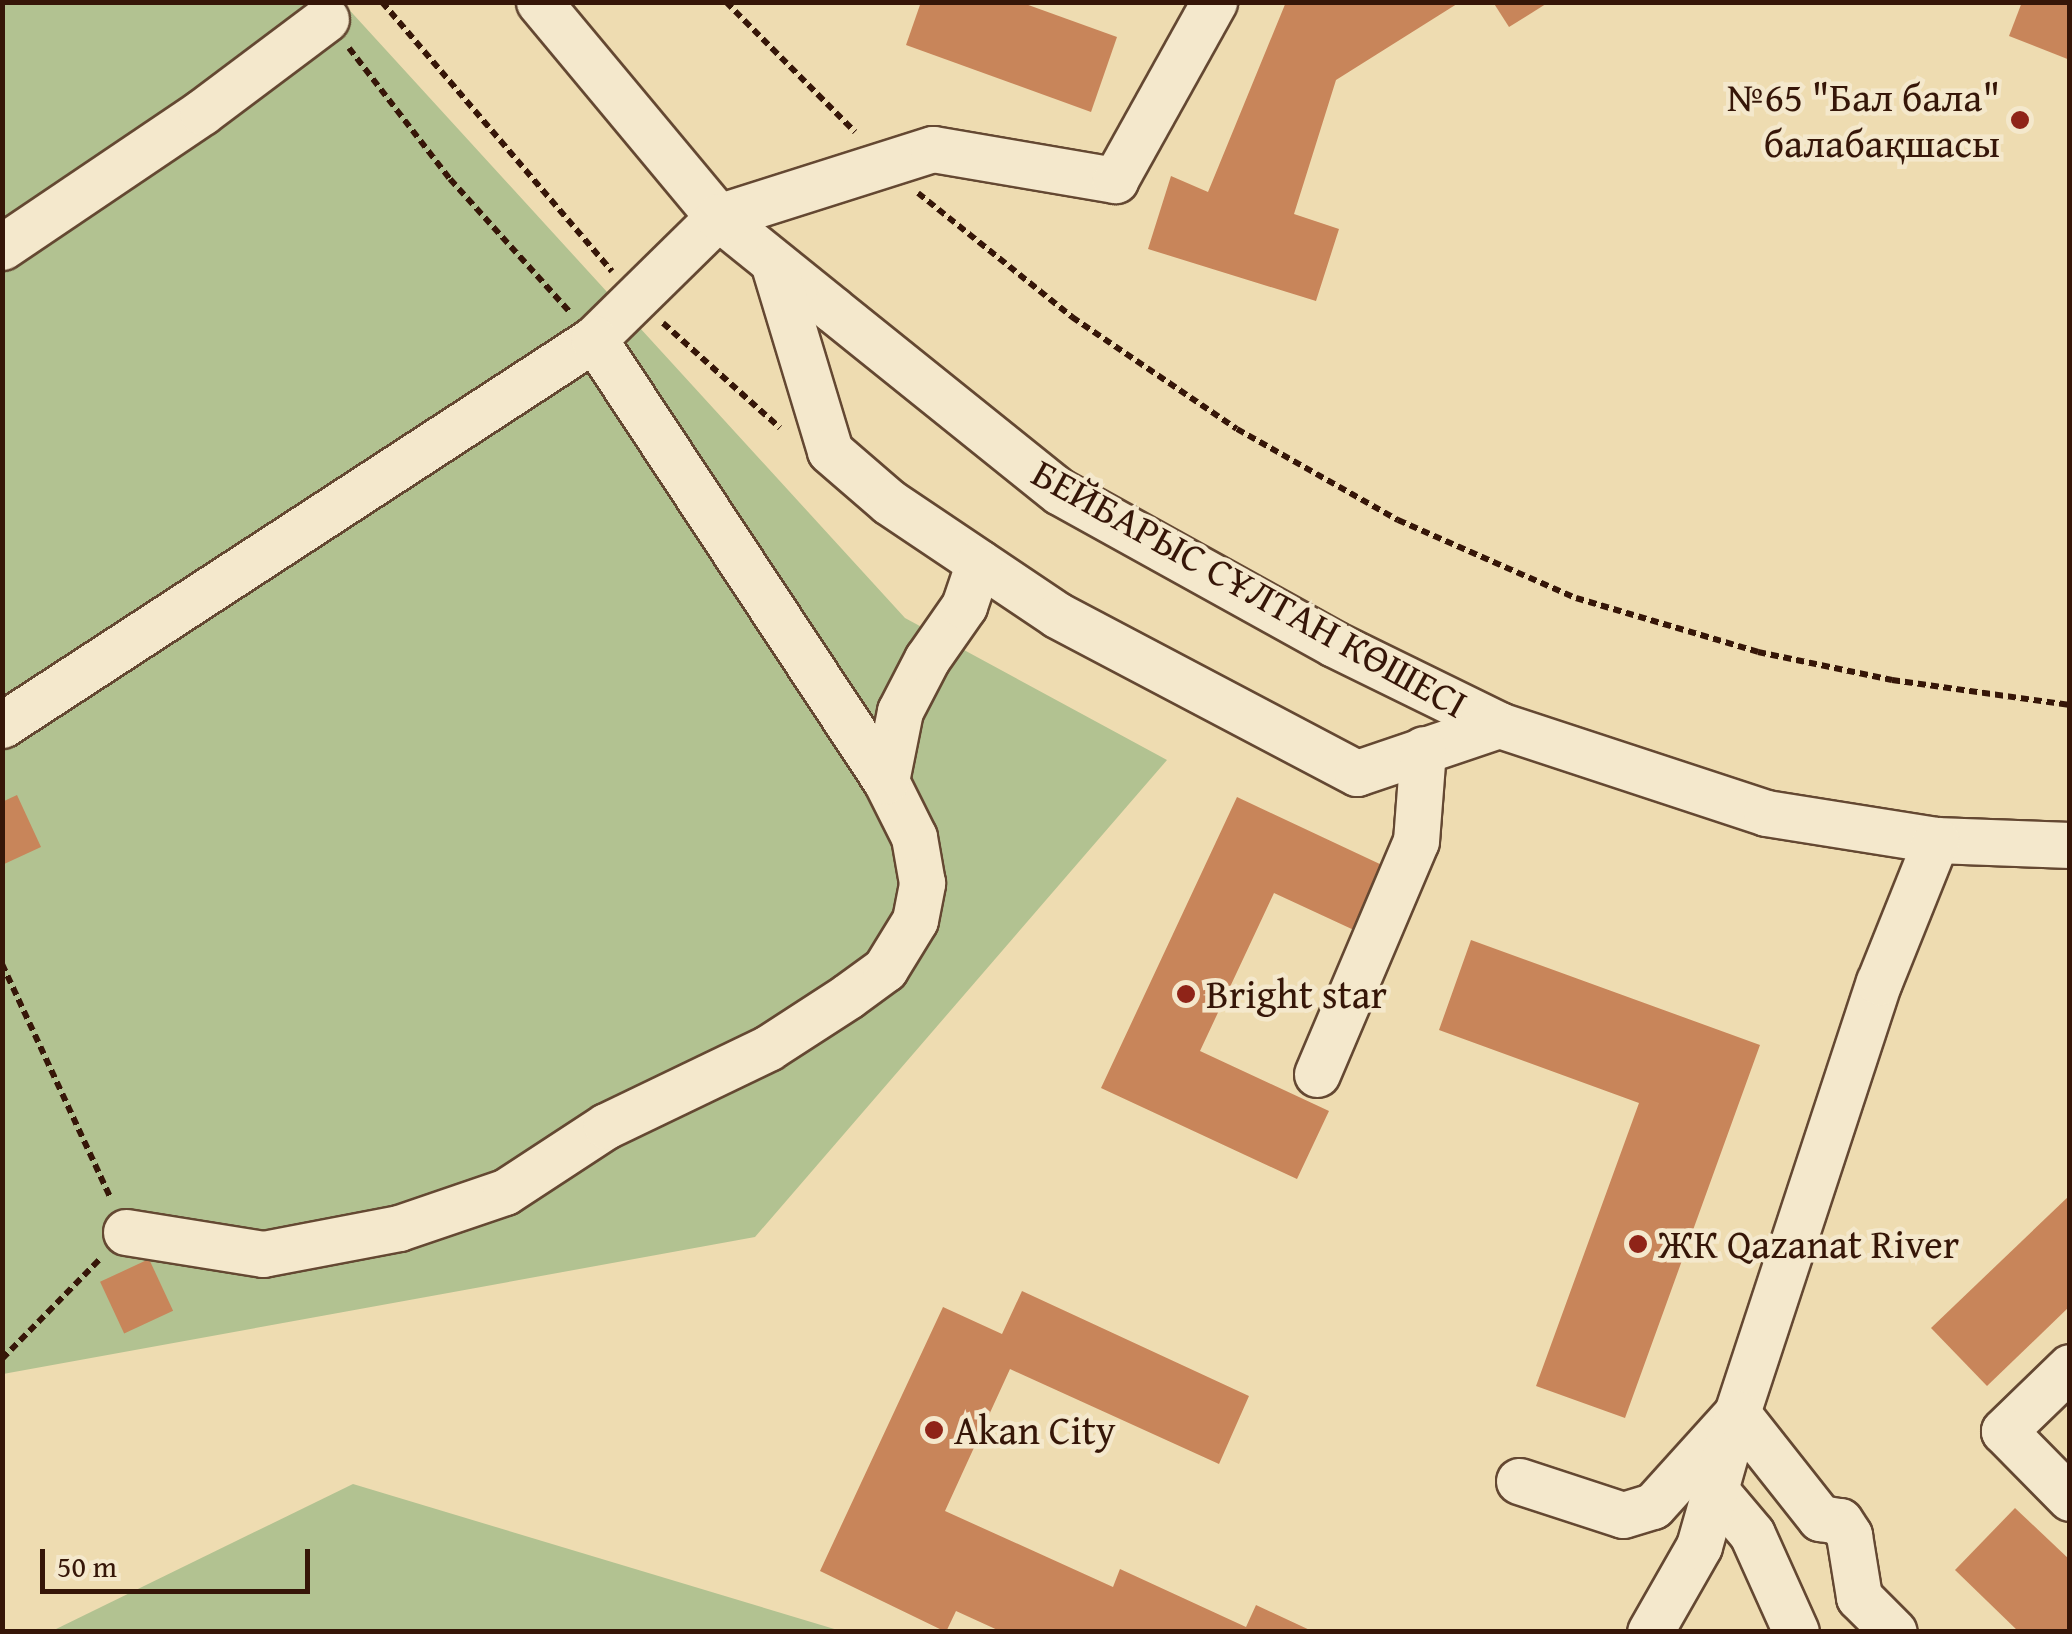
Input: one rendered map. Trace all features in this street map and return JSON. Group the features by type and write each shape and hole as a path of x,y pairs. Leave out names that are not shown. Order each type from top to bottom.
{"street":[{"name":"БЕЙБАРЫС СҰЛТАН КӨШЕСІ","path":"539,2 718,217 773,262 1060,492 1334,644 1499,725 1766,812 1936,840 2070,844"},
{"path":"2,725 594,339 718,217 933,148 1115,180 1214,2"},
{"path":"2,247 202,112 326,19"},
{"path":"773,262 830,451 889,502 1057,615 1357,773 1499,725"},
{"path":"126,1232 263,1254 399,1228 505,1192 606,1126 768,1048 885,970 916,920 922,883 914,837 886,781 594,339"},
{"path":"886,781 900,711 927,659 964,606 978,562"},
{"path":"1317,1074 1416,841 1423,749"},
{"path":"1650,1632 1699,1546 1737,1413 1879,982 1936,840"},
{"path":"2070,1367 2004,1431 2070,1498"},
{"path":"1519,1482 1623,1515 1653,1506 1737,1413"},
{"path":"1737,1413 1820,1518 1840,1521 1849,1535 1858,1598 1894,1632"},
{"path":"1715,1490 1752,1534 1796,1632"}],"path":[{"path":"726,2 852,132 866,131"},
{"path":"326,19 450,179 594,339"},
{"path":"912,188 1072,317 1237,429 1416,528 1576,598 1758,652 1892,680 2070,705"},
{"path":"2,964 126,1232 2,1359"}],"green space":[{"path":"3,3 343,3 905,618 1167,760 755,1237 3,1374"},
{"path":"353,1484 841,1631 52,1631"}],"building":[{"path":"921,2 1020,2 1117,37 1091,112 906,45"},
{"path":"1286,2 1460,2 1336,80 1294,214 1339,229 1316,301 1148,249 1171,176 1208,192"},
{"path":"1493,2 1549,2 1509,27"},
{"path":"2022,2 2070,2 2070,60 2009,36"},
{"path":"17,795 41,847 2,865 2,802"},
{"name":"Bright star","path":"1237,797 1399,873 1369,937 1274,893 1200,1051 1329,1111 1297,1179 1101,1088"},
{"name":"ЖК Qazanat River","path":"1471,940 1760,1045 1625,1418 1536,1386 1639,1103 1439,1030"},
{"path":"2070,1195 2070,1306 1987,1386 1931,1328"},
{"path":"149,1259 173,1311 124,1333 100,1282"},
{"name":"Akan City","path":"1022,1291 1249,1396 1219,1464 1010,1369 945,1511 1113,1587 1120,1569 1246,1627 1256,1605 1314,1632 1002,1632 956,1611 946,1632 820,1571 943,1307 1002,1334"},
{"path":"2015,1508 2070,1560 2070,1632 2019,1632 1955,1570"}],"place":[{"name":"№65 \"Бал бала\" балабақшасы","path":"2020,120"},
{"name":"Bright star","path":"1186,994"},
{"name":"ЖК Qazanat River","path":"1638,1244"},
{"name":"Akan City","path":"934,1430"}]}
